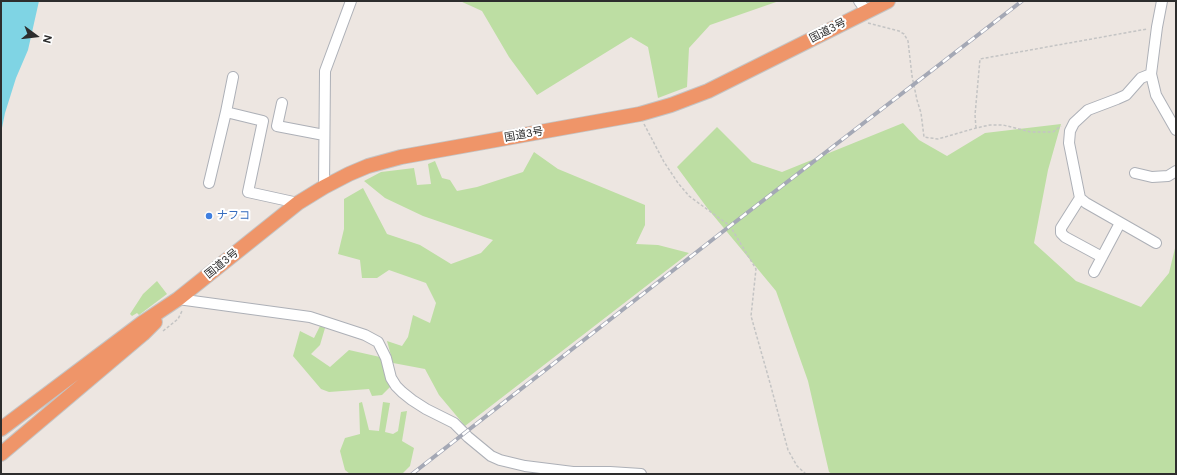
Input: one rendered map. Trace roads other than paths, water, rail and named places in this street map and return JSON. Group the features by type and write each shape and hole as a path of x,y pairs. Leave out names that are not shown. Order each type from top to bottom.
{"highway":[{"name":"国道3号","path":"1,429 142,323 178,299 298,203 324,187 368,166 396,159 640,114 671,105 708,91 860,10 888,1"},
{"name":"国道3号","path":"1,454 143,334 178,299"}],"street":[{"path":"324,187 325,71 351,1"},
{"path":"1162,1 1151,74 1156,95 1176,130"},
{"path":"1151,74 1141,78 1126,95 1088,110 1074,123 1070,131 1069,143 1080,198 1086,203 1156,243"},
{"path":"209,183 233,76"},
{"path":"282,103 278,126 324,135"},
{"path":"226,112 263,121 248,192 298,203"},
{"path":"1135,173 1152,177 1168,176 1176,171"},
{"path":"1080,198 1061,228 1061,233 1065,237 1102,257"},
{"path":"1094,272 1120,223"},
{"path":"178,299 310,317 365,335 378,342 386,358 391,378 402,392 426,409 454,423 468,438 486,452 500,460 525,466 573,472 641,474"}],"water":[{"path":"1,1 39,1 28,50 16,78 5,113 1,133"}],"railway":[{"path":"412,474 1022,1"}],"place":[{"name":"ナフコ","path":"209,216"}]}
